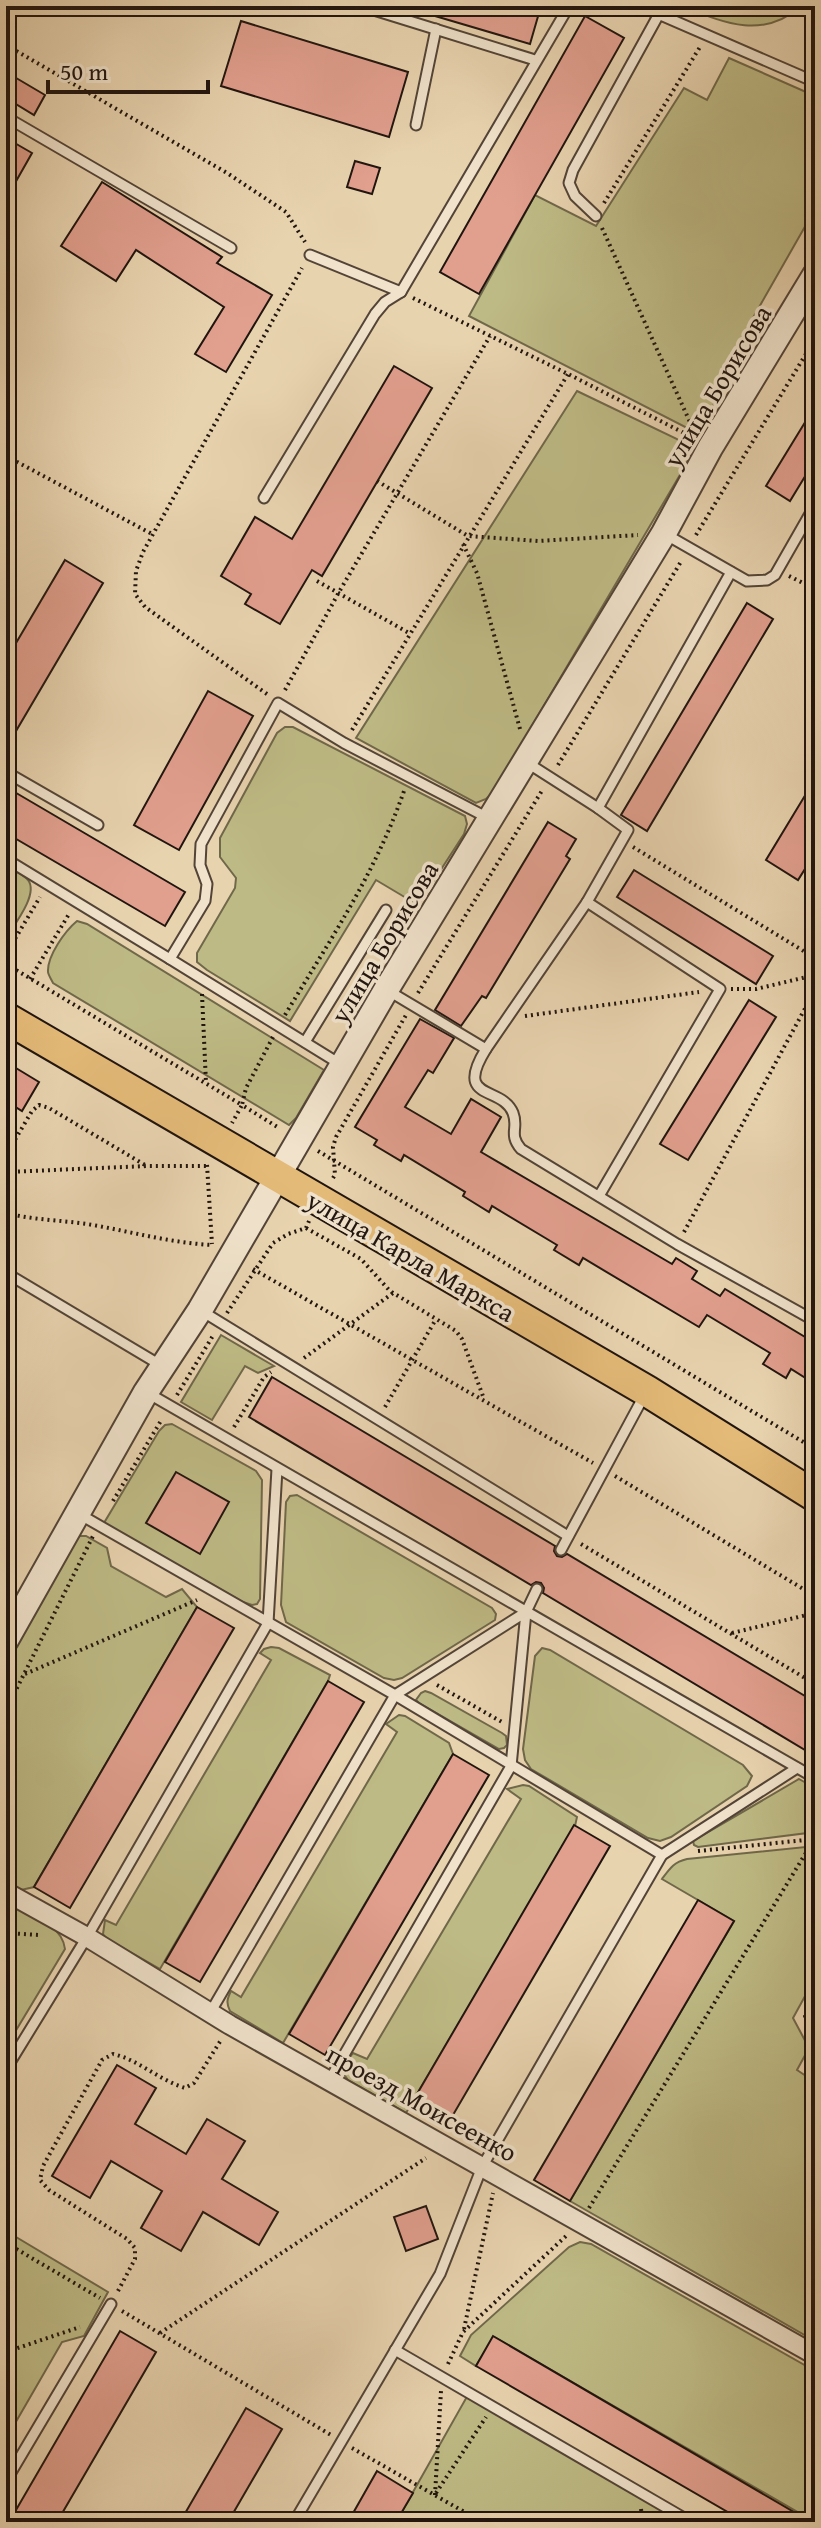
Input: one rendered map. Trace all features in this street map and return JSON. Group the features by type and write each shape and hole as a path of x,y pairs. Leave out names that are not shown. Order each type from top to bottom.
{"main road":[{"name":"улица Карла Маркса","path":"6,1018 213,1154 278,1178 313,1215 647,1391 815,1496"}],"street":[{"name":"улица Борисова","path":"6,1640 146,1392 200,1310 222,1251 278,1178 386,990 664,533 710,448 815,275"},
{"name":"проезд Моисеенко","path":"6,1892 87,1937 230,2025 815,2355"}],"lane":[{"path":"264,498 375,314 385,302 401,292 569,6"},
{"path":"640,6 815,82"},
{"path":"364,7 535,60"},
{"path":"596,216 575,196 569,183 573,170 659,14"},
{"path":"416,125 436,29"},
{"path":"6,117 231,248"},
{"path":"310,255 401,292"},
{"path":"664,533 747,581 759,582 767,580 778,570 815,505"},
{"path":"598,808 731,572"},
{"path":"170,959 205,901 207,884 200,865 201,844 278,703 344,743 491,819"},
{"path":"526,762 628,830 587,902 475,1066 474,1076 480,1088 508,1105 513,1114 513,1136 521,1149 677,1244 815,1321"},
{"path":"6,772 98,825"},
{"path":"6,859 343,1066"},
{"path":"587,902 720,989 599,1196"},
{"path":"305,1042 386,910"},
{"path":"386,990 486,1049"},
{"path":"6,1273 162,1366"},
{"path":"200,1310 568,1536"},
{"path":"561,1550 647,1391"},
{"path":"146,1392 815,1778"},
{"path":"6,2069 87,1937 268,1623 277,1469"},
{"path":"76,1513 395,1695 662,1855"},
{"path":"329,2081 511,1766 526,1612 537,1589"},
{"path":"210,2013 395,1695 526,1612"},
{"path":"294,2522 440,2274 489,2171 662,1855 797,1768"},
{"path":"6,2481 111,2304"},
{"path":"395,2350 691,2522"}],"path":[{"path":"401,292 699,441 596,216 707,34"},
{"path":"6,45 227,173 286,212 301,233 310,255 153,534 136,571 135,594 145,607 278,703 339,592 490,336"},
{"path":"6,1710 98,1525 273,1243 313,1215 335,1175 336,1137 412,1005 815,339"},
{"path":"344,743 568,374"},
{"path":"710,448 739,465"},
{"path":"6,456 153,534"},
{"path":"377,481 468,536 538,541 664,533"},
{"path":"463,544 477,573 518,719 526,762"},
{"path":"778,570 815,589"},
{"path":"317,581 409,634"},
{"path":"222,1251 213,1154 242,1105 246,1088 278,1026 367,880 388,835 409,777"},
{"path":"622,840 815,958"},
{"path":"6,954 48,884"},
{"path":"30,979 76,902"},
{"path":"6,964 815,1449"},
{"path":"507,1019 720,989 756,989 815,975"},
{"path":"201,978 206,1083"},
{"path":"677,1244 815,990"},
{"path":"6,1155 32,1111 39,1105 147,1166"},
{"path":"6,1172 147,1166 213,1154"},
{"path":"6,1213 86,1224 222,1251 605,1470 815,1596"},
{"path":"313,1215 361,1259 390,1291 456,1331 462,1339 485,1401"},
{"path":"378,1420 436,1319"},
{"path":"568,1536 815,1684"},
{"path":"23,1675 213,1592"},
{"path":"731,1634 815,1613"},
{"path":"423,1677 514,1729"},
{"path":"662,1855 815,1839"},
{"path":"463,2332 580,2222 815,1839"},
{"path":"815,1994 805,2016 815,2033"},
{"path":"111,2304 135,2259 135,2248 127,2239 49,2190 40,2180 43,2166 102,2060 113,2054 125,2056 174,2085 185,2088 194,2083 230,2025"},
{"path":"160,2333 445,2146"},
{"path":"435,2495 442,2377 463,2332 489,2171"},
{"path":"6,2243 482,2522"},
{"path":"6,2352 101,2320"},
{"path":"435,2495 493,2407"},
{"path":"462,2522 467,2514"}],"shaded area":[{"path":"682,6 801,6 772,23 743,25"},
{"path":"729,58 815,96 815,209 729,360 706,427 701,431 691,430 469,316 535,195 596,226 684,88 707,100"},
{"path":"577,391 677,439 689,451 687,463 493,792 476,803 356,738"},
{"path":"285,727 293,727 465,816 467,824 464,834 418,905 376,880 290,1021 197,962 197,953 235,888 236,878 220,857 220,838 277,733"},
{"path":"6,865 26,878 31,886 28,901 6,938"},
{"path":"77,921 87,924 324,1070 296,1118 289,1125 53,983 48,972 50,959 62,937"},
{"path":"221,1335 274,1366 258,1373 245,1366 212,1420 181,1402"},
{"path":"172,1424 256,1471 262,1480 260,1599 257,1604 243,1602 104,1523 159,1431 165,1425"},
{"path":"297,1495 492,1608 496,1614 495,1620 394,1680 384,1678 286,1622 281,1605 286,1502 290,1496"},
{"path":"80,1536 86,1536 107,1548 111,1566 166,1597 182,1589 197,1607 34,1887 21,1890 6,1882 6,1660 69,1544"},
{"path":"271,1647 279,1648 330,1675 328,1681 160,1969 106,1938 103,1934 105,1920 116,1925 271,1660 260,1653"},
{"path":"542,1648 743,1765 752,1776 747,1786 671,1837 660,1841 648,1838 531,1769 523,1749 535,1656"},
{"path":"425,1691 502,1733 506,1736 507,1745 499,1749 419,1703 416,1700"},
{"path":"399,1715 449,1743 453,1754 283,2043 230,2011 229,1996 231,1991 241,1997 397,1732 386,1724"},
{"path":"799,1779 815,1788 815,1832 698,1847 694,1845 693,1841"},
{"path":"523,1785 577,1817 575,1826 406,2113 348,2080 343,2073 345,2064 353,2053 367,2059 521,1799 507,1789"},
{"path":"815,1846 815,1978 793,2018 809,2048 797,2070 815,2082 815,2341 570,2201 734,1921 662,1879 673,1866 687,1859"},
{"path":"6,1901 51,1926 65,1949 9,2042 6,2040"},
{"path":"6,2231 108,2292 84,2336 62,2342 6,2439"},
{"path":"580,2242 591,2244 815,2371 815,2522 494,2337 476,2366 460,2356 471,2335 569,2247"},
{"path":"469,2393 691,2522 396,2522"}],"building":[{"path":"418,6 541,6 530,44 418,11"},
{"path":"585,16 624,38 479,294 440,272"},
{"path":"241,21 408,72 389,137 221,86"},
{"path":"6,72 45,95 34,115 6,98"},
{"path":"6,138 32,153 6,199"},
{"path":"355,161 380,168 372,194 347,187"},
{"path":"102,182 222,257 217,263 272,295 226,372 195,354 224,307 136,250 116,281 61,246"},
{"path":"394,366 432,388 322,576 312,570 280,624 245,604 251,594 221,576 255,517 292,539"},
{"path":"815,406 815,460 790,501 766,486"},
{"path":"65,560 103,583 6,748 6,660"},
{"path":"747,603 773,619 647,831 621,815"},
{"path":"208,691 253,716 179,850 134,825"},
{"path":"815,779 815,853 798,880 766,860"},
{"path":"6,787 185,892 165,926 6,833"},
{"path":"548,822 576,839 566,856 570,859 486,998 482,996 461,1026 435,1010"},
{"path":"634,870 773,956 756,984 617,897"},
{"path":"749,1000 776,1017 688,1160 660,1144"},
{"path":"420,1019 454,1038 433,1073 428,1070 405,1107 451,1134 471,1099 501,1117 481,1152 672,1264 676,1258 697,1271 692,1279 720,1296 725,1289 815,1343 815,1384 791,1369 786,1378 763,1364 770,1353 707,1315 699,1327 583,1258 579,1265 554,1250 557,1245 492,1206 489,1212 463,1196 465,1192 404,1155 401,1161 374,1145 377,1140 355,1127"},
{"path":"6,1062 39,1082 22,1111 6,1101"},
{"path":"272,1377 555,1546 557,1556 567,1554 815,1702 815,1756 543,1593 541,1583 531,1585 249,1417"},
{"path":"176,1472 229,1502 200,1554 146,1523"},
{"path":"197,1607 234,1628 70,1908 34,1887"},
{"path":"328,1681 364,1702 200,1982 165,1962"},
{"path":"453,1754 489,1775 325,2055 289,2034"},
{"path":"574,1825 610,1846 446,2127 410,2106"},
{"path":"698,1900 734,1921 570,2201 534,2180"},
{"path":"117,2065 156,2088 135,2124 186,2154 207,2119 245,2141 222,2179 278,2212 259,2245 203,2212 181,2251 141,2228 162,2191 111,2161 90,2198 52,2176"},
{"path":"426,2206 438,2239 406,2251 394,2217"},
{"path":"120,2331 156,2352 57,2522 9,2522"},
{"path":"493,2336 811,2522 745,2522 476,2366"},
{"path":"246,2408 282,2429 228,2522 180,2522"},
{"path":"377,2471 413,2493 396,2522 348,2522"}]}
